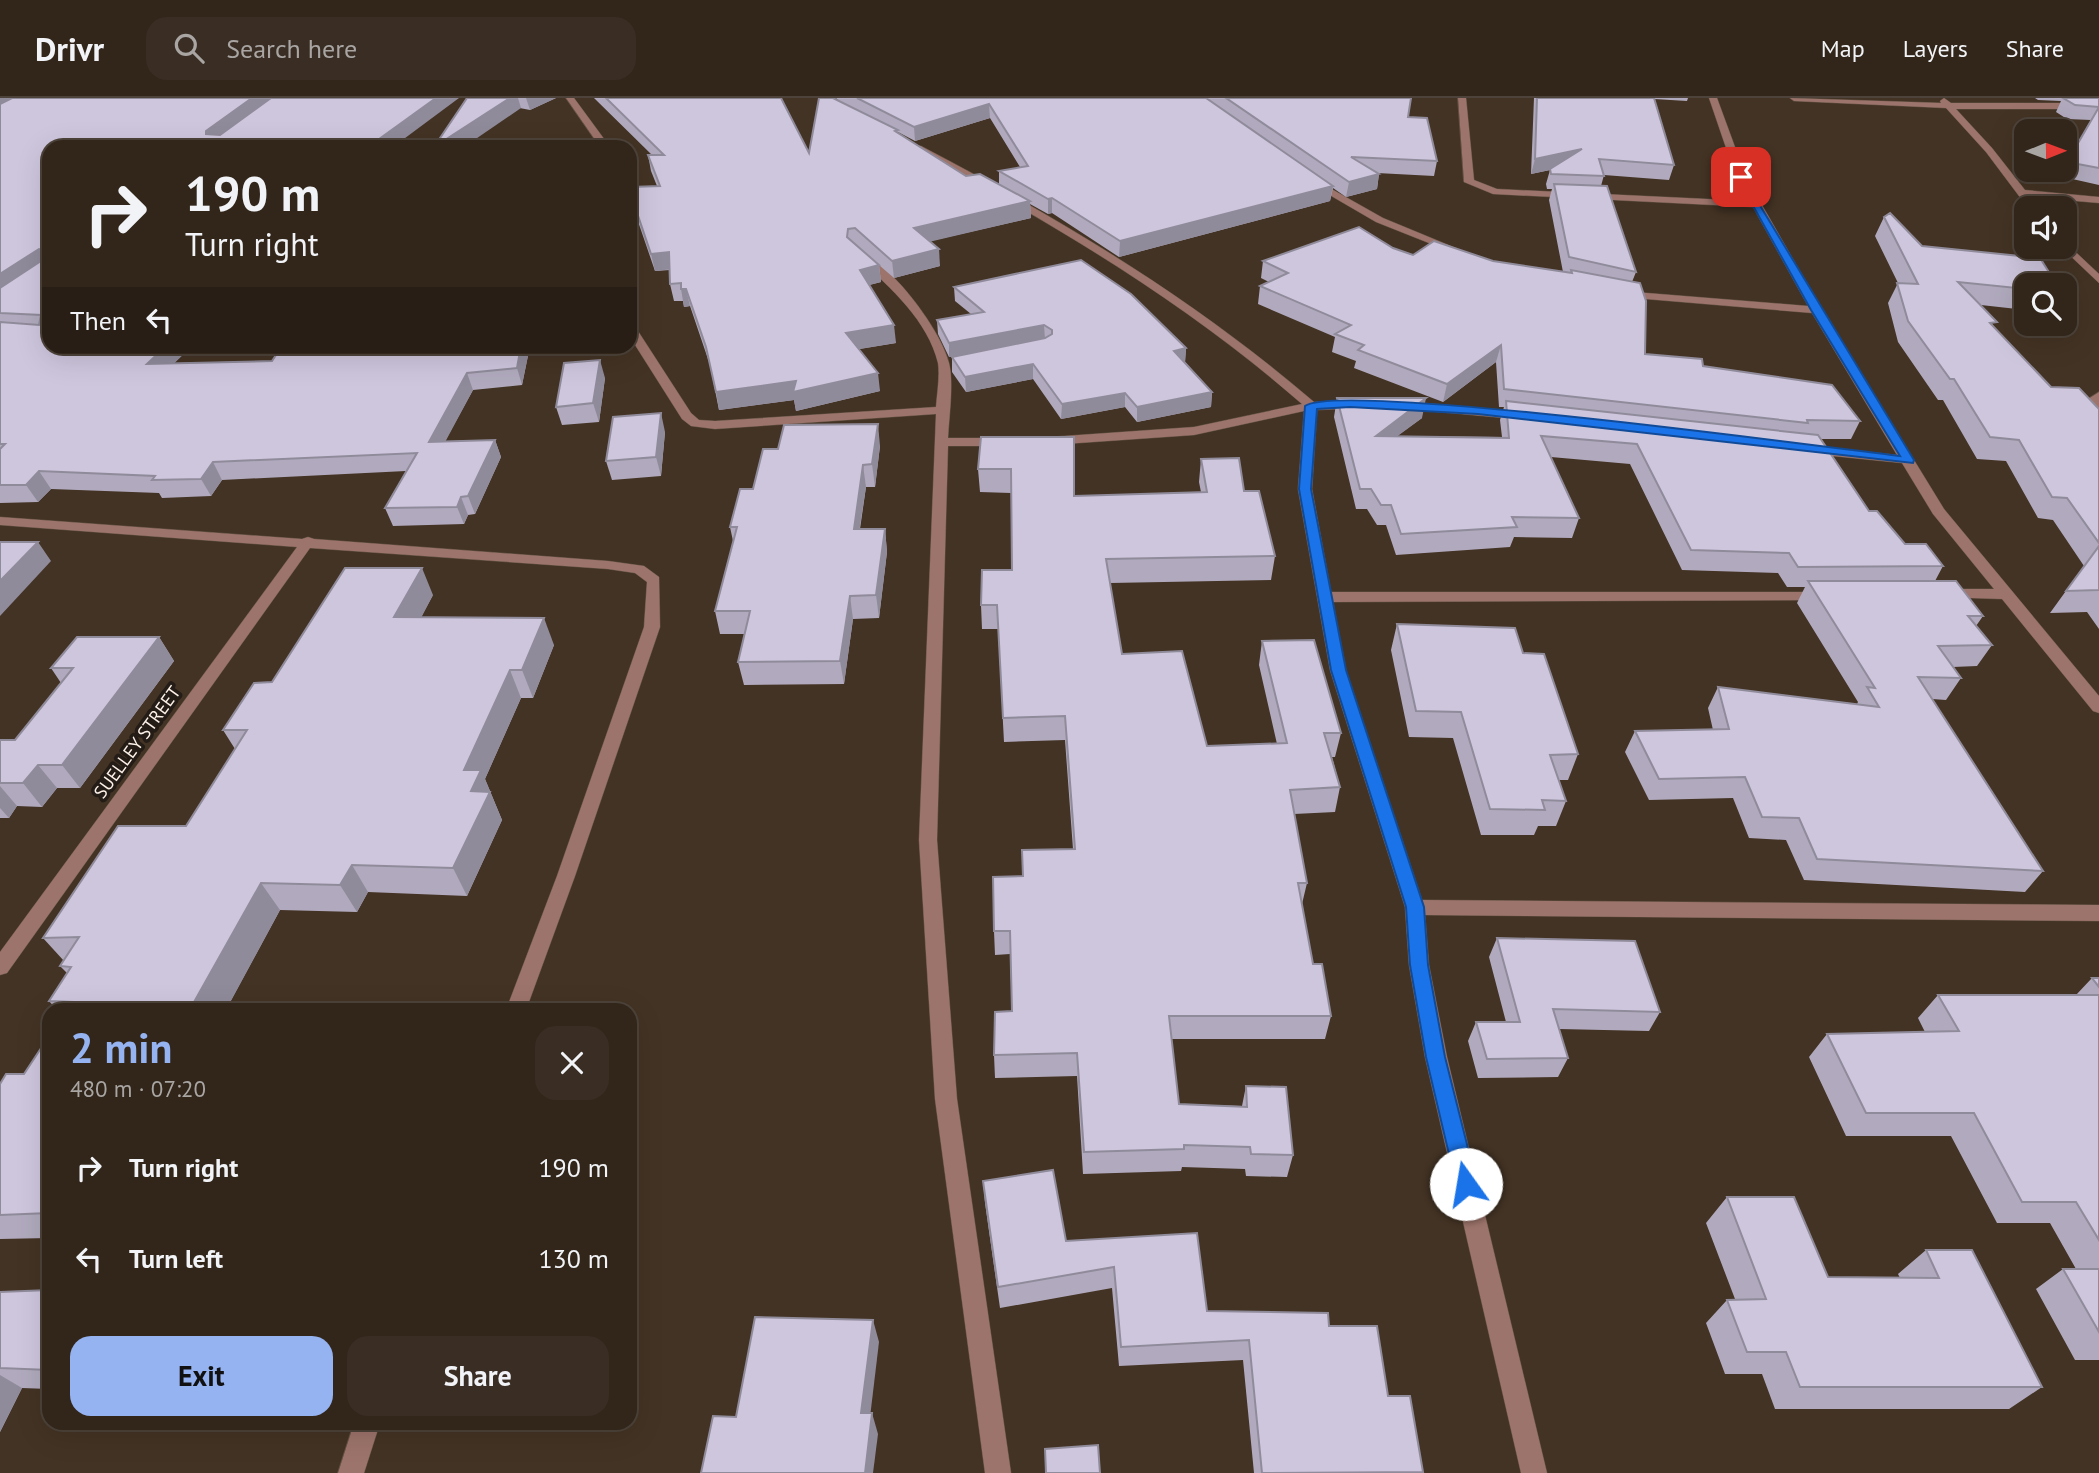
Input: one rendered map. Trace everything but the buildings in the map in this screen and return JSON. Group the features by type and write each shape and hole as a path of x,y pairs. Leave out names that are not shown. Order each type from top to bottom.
{"street":[{"path":"570,98 600,140"},
{"path":"1462,98 1469,182 1476,187 1496,192 1757,204"},
{"path":"1713,98 1741,177 1816,310 1938,511 2099,707"},
{"path":"1794,98 2099,106"},
{"path":"1945,102 1989,150 2023,196"},
{"path":"908,143 991,186 1187,305 1261,361 1311,406"},
{"path":"1306,177 1339,200 1412,235 1462,252"},
{"path":"2020,193 2099,200"},
{"path":"855,250 907,297 930,326 950,363 942,410 928,840 946,1099 998,1473"},
{"path":"2077,258 2099,281"},
{"path":"1611,292 1816,310"},
{"path":"637,339 686,416 696,423 715,425 942,410"},
{"path":"2099,396 2094,399 2099,408"},
{"path":"942,442 1079,441 1194,431 1311,406 1379,404 1545,419"},
{"path":"1311,406 1305,489 1338,670 1415,907 1419,965 1436,1057 1534,1473"},
{"path":"1791,448 1908,460"},
{"path":"0,521 307,541 608,565 639,569 654,580 652,627 566,876 519,1003"},
{"name":"SUELLEY STREET","path":"0,967 307,541"},
{"path":"1923,594 2007,594"},
{"path":"1325,597 1840,595"},
{"path":"1415,907 2099,913"},
{"path":"351,1473 366,1430"}],"route":[{"path":"1466,1184 1436,1057 1419,965 1415,907 1338,670 1305,489 1311,406 1408,405 1478,411 1908,460 1816,310 1741,177"}]}
